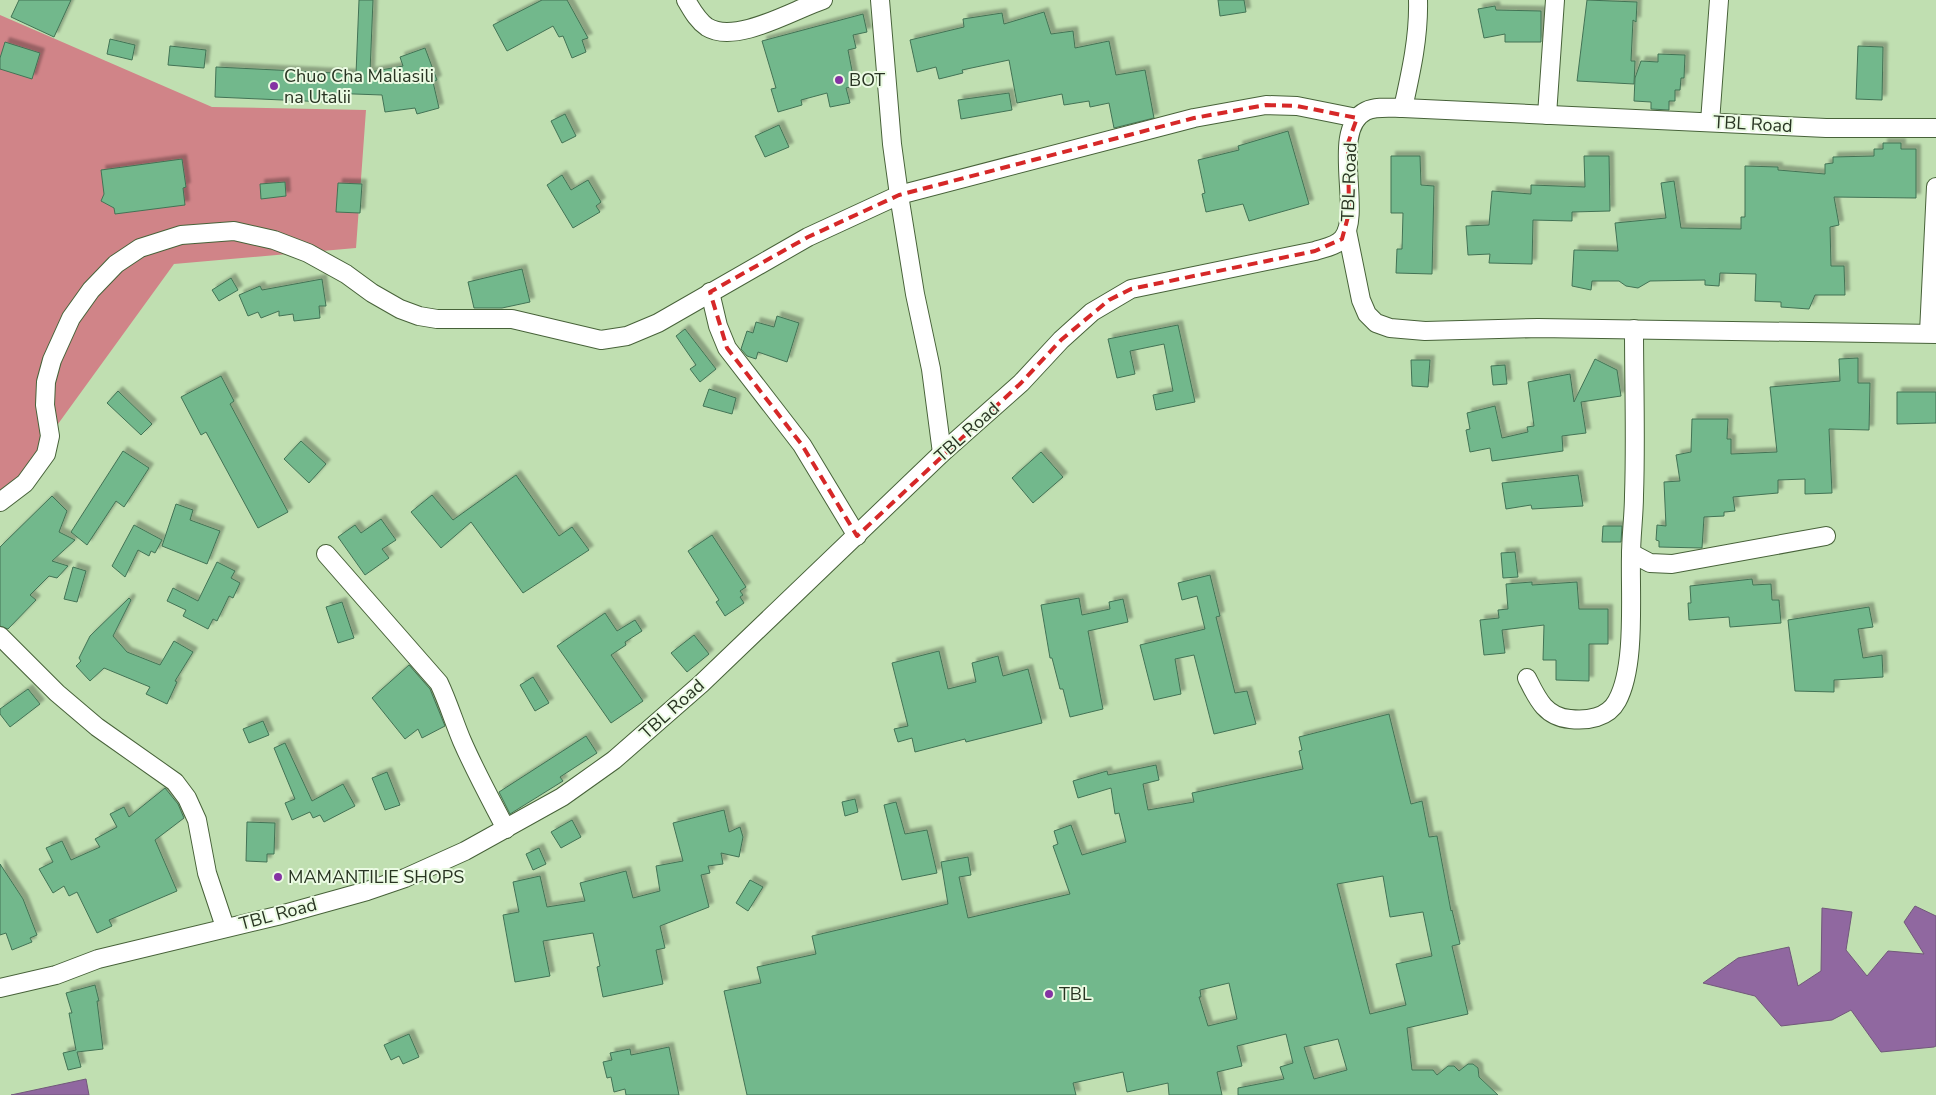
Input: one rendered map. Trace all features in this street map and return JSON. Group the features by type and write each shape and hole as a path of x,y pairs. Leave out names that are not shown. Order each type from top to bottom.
{"street":[{"path":"686,0 698,20 709,28 721,31 761,25 824,0"},
{"path":"880,0 892,144 913,285 931,369 942,453"},
{"path":"1403,108 1413,65 1418,23 1418,0"},
{"path":"1547,115 1555,0"},
{"path":"1710,122 1719,0"},
{"path":"0,502 25,483 46,454 50,436 45,405 46,382 52,360 71,318 91,290 116,264 140,248 181,235 234,231 274,240 308,253 346,274 372,293 400,309 419,316 437,320 512,319 601,340 627,336 658,323 808,237 899,195 1194,118 1266,105 1297,106 1357,118"},
{"name":"TBL Road","path":"0,988 56,975 98,959 277,916 405,878 465,851 562,797 614,760 701,684 942,453 1021,383 1061,340 1092,312 1109,300 1131,289 1315,251 1342,239 1347,231 1348,143 1357,118 1365,111 1377,108 1403,108 1853,128 1936,128"},
{"path":"1347,231 1361,300 1367,314 1376,323 1390,328 1425,331 1538,328 1933,334 1936,187"},
{"path":"710,292 718,326 728,348 802,444 857,536"},
{"path":"1527,678 1540,704 1553,714 1568,719 1589,720 1603,714 1616,704 1622,690 1629,656 1634,495 1634,329"},
{"path":"1631,553 1650,562 1672,564 1826,536"},
{"path":"326,554 438,683 451,708 462,740 477,773 506,829"},
{"path":"0,636 56,693 96,727 175,782 187,798 196,820 207,873 225,927"}],"highlighted area":[{"path":"1266,105 1297,106 1357,118 1348,143 1349,213 1342,239 1315,251 1131,289 1109,300 1061,340 1021,383 857,536 802,445 727,348 710,292 808,237 899,195 1194,118"}],"shaded area":[{"path":"0,15 212,107 366,110 356,248 174,264 0,504"},
{"path":"1915,906 1936,916 1936,1046 1934,1047 1881,1052 1851,1010 1832,1020 1781,1026 1755,996 1703,983 1738,958 1789,947 1798,986 1821,971 1822,908 1852,912 1846,950 1867,976 1888,951 1924,954 1904,922"},
{"path":"86,1079 89,1095 11,1095"}],"building":[{"path":"19,0 71,0 54,37 11,17"},
{"path":"359,0 373,0 370,72 403,66 400,57 425,48 437,80 433,82 439,108 417,114 415,108 385,112 382,95 327,93 327,102 215,97 216,67 356,74"},
{"path":"542,0 567,0 588,38 582,40 586,52 572,58 563,36 559,37 553,26 507,51 493,25"},
{"path":"1218,0 1244,0 1246,12 1220,16"},
{"path":"1587,0 1637,2 1636,22 1633,20 1631,61 1635,61 1634,84 1577,81"},
{"path":"1495,6 1496,10 1541,11 1541,42 1505,42 1505,34 1484,38 1478,9"},
{"path":"1044,12 1051,34 1073,31 1075,48 1109,41 1116,75 1145,70 1154,118 1114,128 1109,103 1090,107 1089,101 1064,105 1062,94 1017,103 1009,60 962,70 963,73 939,79 936,67 917,72 910,40 964,27 963,19 1002,13 1004,24"},
{"path":"863,14 867,32 853,35 856,48 848,50 855,86 846,88 850,103 830,107 827,93 801,100 802,105 778,112 771,89 776,88 762,41"},
{"path":"110,39 135,45 132,60 107,54"},
{"path":"5,42 40,53 32,79 0,69 0,58"},
{"path":"170,46 206,50 204,68 168,65"},
{"path":"1858,46 1883,47 1882,100 1856,99"},
{"path":"1658,54 1685,55 1684,78 1681,78 1680,90 1675,90 1675,101 1669,101 1669,110 1651,109 1651,102 1634,101 1635,78 1641,61 1658,62"},
{"path":"1009,93 1012,110 961,119 958,100"},
{"path":"565,114 576,136 562,143 551,121"},
{"path":"779,125 789,147 765,157 755,136"},
{"path":"1288,131 1309,204 1249,221 1243,204 1206,212 1202,194 1205,193 1198,160 1239,150 1238,146"},
{"path":"1883,143 1901,143 1901,149 1916,149 1916,198 1834,197 1839,225 1830,227 1831,266 1844,266 1845,295 1815,295 1809,309 1781,307 1781,302 1755,301 1756,274 1720,273 1719,286 1705,285 1705,280 1650,281 1638,288 1626,286 1619,281 1592,281 1591,290 1572,286 1574,250 1618,251 1615,223 1666,218 1661,183 1674,181 1681,228 1741,229 1741,217 1745,217 1745,166 1778,167 1778,170 1825,174 1825,164 1833,163 1833,157 1874,156 1874,149 1883,149"},
{"path":"1391,156 1420,156 1421,185 1434,186 1432,274 1396,273 1397,249 1402,249 1403,213 1391,213"},
{"path":"1584,156 1609,156 1610,211 1572,212 1572,221 1533,220 1532,264 1489,263 1490,254 1468,255 1466,226 1489,225 1492,191 1531,194 1531,185 1585,187"},
{"path":"182,159 186,187 183,188 185,205 115,214 114,208 101,201 104,194 101,170"},
{"path":"562,175 571,190 588,180 601,202 596,206 600,212 573,228 547,185"},
{"path":"285,182 286,196 261,199 260,184"},
{"path":"338,183 362,184 360,213 336,212"},
{"path":"522,269 530,302 502,308 474,308 468,282"},
{"path":"231,278 238,290 219,301 212,290"},
{"path":"322,279 326,306 319,306 320,318 294,321 293,314 279,316 279,311 261,318 258,312 248,316 239,295 260,286 262,290"},
{"path":"777,316 799,323 787,362 758,352 756,359 747,356 741,349 747,331 753,333 756,322 774,327"},
{"path":"1178,325 1195,402 1156,410 1153,395 1173,391 1164,344 1130,351 1135,374 1117,378 1108,339"},
{"path":"685,329 716,369 700,382 690,369 696,365 676,336"},
{"path":"1858,358 1858,383 1870,383 1869,430 1829,429 1832,493 1805,494 1805,479 1778,480 1778,493 1733,497 1735,511 1724,512 1724,516 1704,517 1702,548 1659,547 1659,541 1656,540 1657,525 1666,526 1664,482 1680,481 1676,455 1691,452 1692,419 1728,419 1727,439 1731,439 1731,454 1777,452 1770,387 1840,381 1839,359"},
{"path":"1595,359 1617,370 1621,396 1581,402 1586,433 1562,436 1563,451 1492,461 1490,448 1470,452 1466,430 1470,429 1467,413 1495,406 1502,438 1528,432 1527,427 1534,426 1528,382 1570,374 1574,402"},
{"path":"1411,360 1430,360 1428,387 1412,386"},
{"path":"1505,365 1507,384 1493,385 1491,366"},
{"path":"221,376 234,401 230,404 288,512 258,528 206,432 201,435 181,397"},
{"path":"709,389 736,398 732,414 703,406"},
{"path":"118,391 152,424 141,435 107,403"},
{"path":"1897,392 1936,392 1936,423 1897,424"},
{"path":"301,441 326,464 309,483 284,459"},
{"path":"123,451 149,468 124,507 116,501 87,545 71,532"},
{"path":"1041,452 1063,477 1033,503 1012,478"},
{"path":"516,475 559,536 572,527 589,550 523,593 471,522 441,548 411,512 432,495 453,520"},
{"path":"1578,475 1583,506 1532,509 1531,505 1506,509 1502,483"},
{"path":"52,496 67,511 59,532 75,540 52,561 68,566 57,578 49,576 30,595 36,600 8,629 0,626 0,547"},
{"path":"176,504 193,510 190,520 220,531 207,564 162,546"},
{"path":"381,519 396,540 382,549 389,558 365,575 338,537 355,525 361,533"},
{"path":"134,525 162,540 155,553 151,551 149,556 138,550 125,577 112,566"},
{"path":"1603,526 1622,526 1621,542 1602,542"},
{"path":"712,535 746,587 740,591 743,595 740,597 744,603 725,616 716,602 719,600 688,551"},
{"path":"1515,552 1518,577 1503,578 1501,553"},
{"path":"217,562 235,571 231,578 240,583 233,598 229,596 217,621 213,619 208,629 183,616 186,610 167,601 173,588 198,601"},
{"path":"73,567 86,571 77,602 64,599"},
{"path":"1210,575 1220,616 1216,617 1235,693 1247,691 1256,724 1214,734 1194,655 1175,659 1181,694 1154,700 1140,645 1205,629 1197,596 1182,600 1178,583"},
{"path":"1752,579 1753,585 1771,584 1772,600 1779,600 1781,623 1730,627 1729,617 1689,620 1690,586"},
{"path":"1532,582 1532,585 1577,582 1579,609 1608,609 1608,644 1589,644 1589,681 1556,680 1556,660 1543,660 1544,625 1502,630 1505,653 1484,655 1480,620 1499,618 1498,610 1508,609 1506,584"},
{"path":"129,598 131,600 113,636 127,652 160,665 174,641 193,652 175,681 177,682 167,704 146,694 150,687 104,668 90,681 76,666 81,661 79,658 90,636"},
{"path":"1079,598 1082,615 1110,609 1109,602 1123,599 1128,622 1088,631 1103,709 1070,717 1063,689 1060,689 1052,658 1050,658 1041,605"},
{"path":"342,602 354,638 338,643 326,607"},
{"path":"1869,607 1873,627 1858,629 1863,658 1882,655 1883,677 1834,680 1834,692 1795,691 1788,620"},
{"path":"605,613 617,631 635,620 642,631 625,642 626,645 611,655 643,701 611,723 557,646"},
{"path":"694,635 709,654 687,672 671,653"},
{"path":"939,651 948,689 976,682 972,663 998,656 1003,676 1028,669 1042,723 966,742 965,739 915,752 912,738 898,742 894,729 908,726 892,663"},
{"path":"409,665 430,689 445,726 422,738 418,729 405,739 372,698"},
{"path":"533,677 549,703 535,711 520,685"},
{"path":"28,689 40,704 10,727 0,714 0,709"},
{"path":"1389,714 1411,804 1422,801 1429,837 1437,836 1451,911 1460,944 1452,946 1468,1014 1407,1028 1412,1070 1433,1070 1437,1075 1448,1066 1454,1066 1459,1071 1468,1064 1473,1064 1478,1068 1479,1077 1498,1095 1238,1095 1238,1088 1284,1079 1280,1067 1293,1063 1286,1034 1237,1046 1242,1066 1217,1072 1222,1095 1169,1095 1168,1083 1127,1092 1123,1072 1073,1083 1076,1095 747,1095 724,991 761,983 757,967 816,954 812,936 948,904 941,862 968,857 971,875 959,877 968,918 1070,894 1053,846 1058,844 1054,831 1071,825 1082,855 1126,842 1119,813 1115,814 1111,788 1078,798 1073,781 1107,771 1108,775 1156,765 1159,780 1143,784 1148,810 1194,802 1192,793 1303,769 1299,751 1302,750 1299,737","holes":["1383,876 1390,917 1423,912 1432,956 1396,964 1406,1005 1370,1014 1337,884","1229,983 1237,1019 1208,1026 1199,997 1201,997 1200,990","1338,1039 1347,1070 1314,1079 1304,1047"]},
{"path":"263,721 269,735 249,743 243,729"},
{"path":"586,736 597,753 560,777 563,781 510,814 499,792"},
{"path":"285,743 312,801 343,784 355,806 324,822 320,815 313,818 310,812 292,820 285,803 295,799 274,748"},
{"path":"387,772 400,805 385,810 372,778"},
{"path":"165,788 178,804 184,818 155,840 177,891 109,920 112,926 97,933 77,892 69,896 64,886 53,893 39,869 53,862 46,848 62,841 71,860 100,847 95,839 117,827 110,814 124,807 129,817"},
{"path":"855,799 858,812 845,816 842,802"},
{"path":"896,802 905,834 927,830 937,873 902,880 884,805"},
{"path":"724,810 729,832 740,827 743,837 739,857 721,853 723,864 708,866 710,873 701,875 709,907 660,926 665,948 656,950 663,984 603,997 597,967 600,966 593,933 543,941 550,976 515,982 503,915 519,912 513,882 540,876 547,907 585,901 580,883 626,871 633,898 660,891 656,866 683,861 673,823"},
{"path":"572,820 581,837 561,848 551,832"},
{"path":"247,822 275,823 274,854 267,854 267,862 246,861"},
{"path":"539,848 546,864 533,870 526,854"},
{"path":"0,864 23,899 37,935 30,938 32,942 12,950 6,933 0,935"},
{"path":"750,880 763,887 748,911 736,903"},
{"path":"95,985 99,1001 97,1001 103,1049 77,1052 81,1067 68,1070 63,1053 76,1050 69,1013 72,1013 66,993"},
{"path":"409,1034 419,1057 403,1064 399,1056 391,1060 384,1045"},
{"path":"669,1047 679,1095 626,1095 625,1089 614,1092 611,1077 607,1078 603,1062 612,1060 610,1053 630,1049 631,1055"}],"place":[{"name":"BOT","path":"839,80"},
{"name":"Chuo Cha Maliasili na Utalii","path":"274,86"},
{"name":"MAMANTILIE SHOPS","path":"278,877"},
{"name":"TBL","path":"1049,994"}]}
